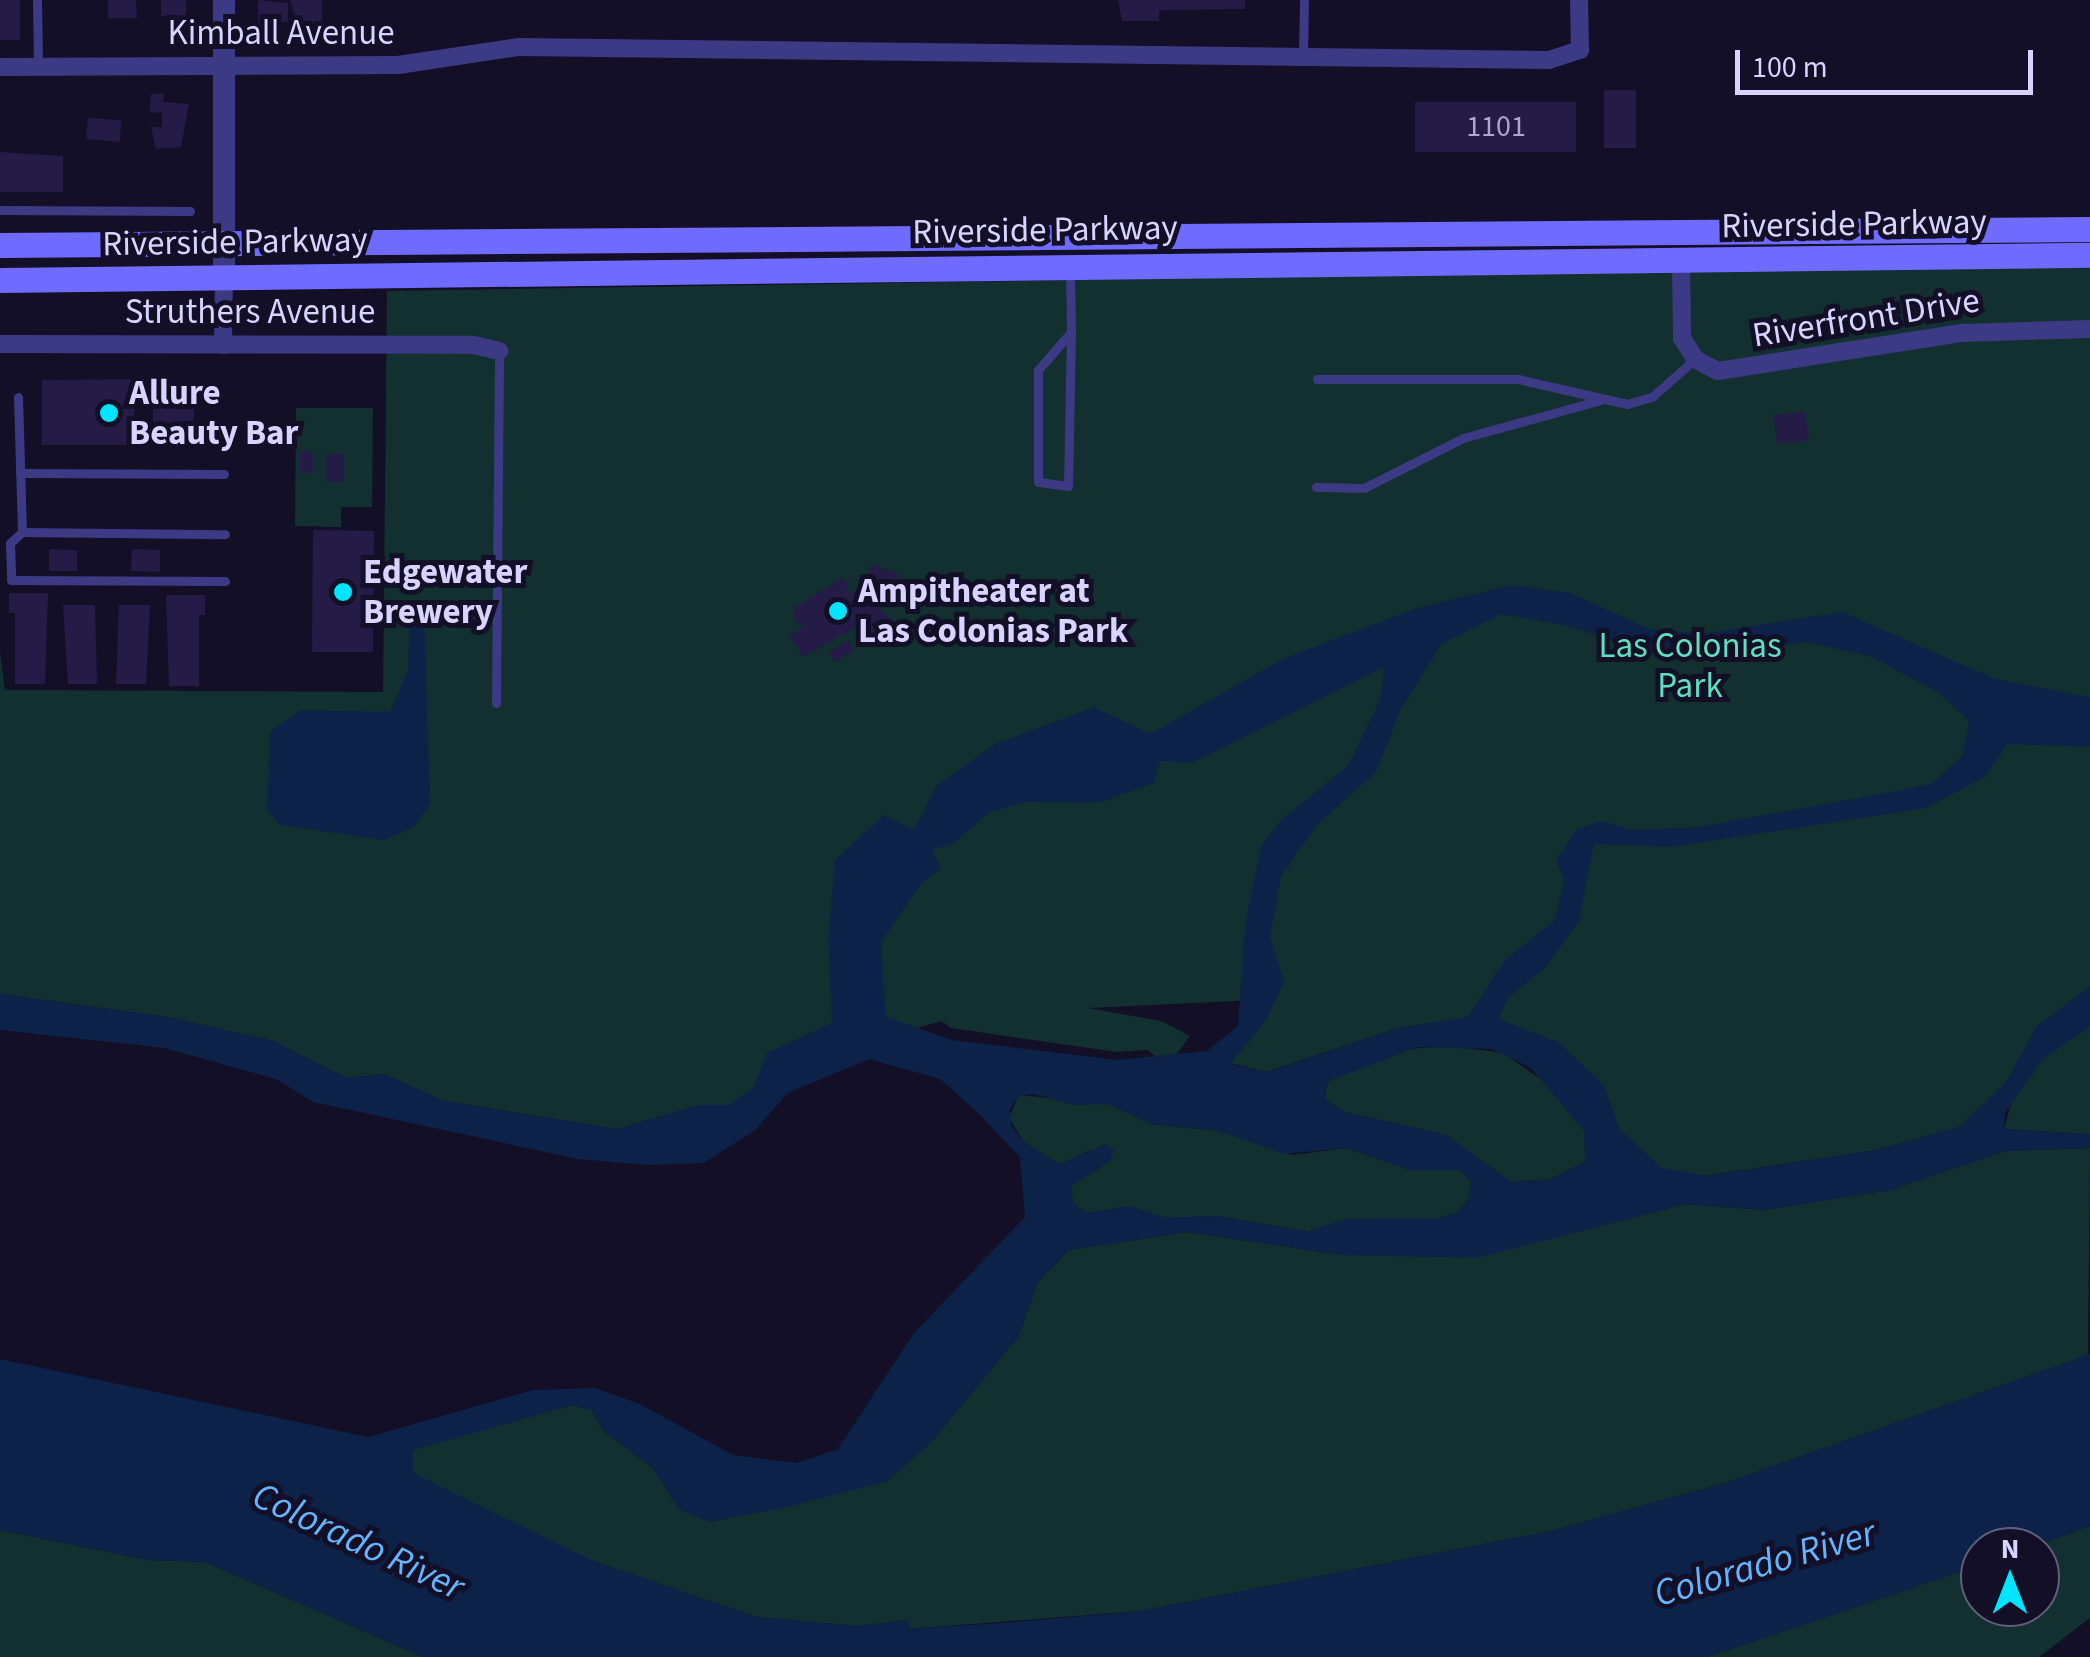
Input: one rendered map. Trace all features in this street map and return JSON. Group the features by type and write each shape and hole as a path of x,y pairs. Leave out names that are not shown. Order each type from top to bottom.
{"main road":[{"name":"Riverside Parkway","path":"0,245 2090,228"},
{"name":"Riverside Parkway","path":"0,280 2090,255"}],"street":[{"path":"223,344 224,0"},
{"name":"Kimball Avenue","path":"0,66 398,65 519,47 1549,60 1580,50 1579,0"},
{"path":"1681,262 1682,338 1696,359"},
{"name":"Riverfront Drive","path":"1696,359 1718,371 1754,370 1962,333 2090,329"},
{"name":"Struthers Avenue","path":"0,344 499,350"}],"lane":[{"path":"37,0 38,67"},
{"path":"1303,57 1304,0"},
{"path":"0,210 190,212"},
{"path":"1070,265 1071,332 1068,486 1038,482 1038,370 1071,332"},
{"path":"496,702 499,350"},
{"path":"1316,379 1518,379 1627,404 1652,397 1696,359"},
{"path":"18,398 22,532"},
{"path":"1316,487 1364,488 1463,438 1604,400"},
{"path":"20,473 224,474"},
{"path":"225,534 22,532 10,543 10,580 225,581"}],"green space":[{"name":"Las Colonias Park","path":"2090,264 2090,1134 2004,1129 2011,1104 1979,1108 1959,1127 1876,1150 1705,1176 1662,1169 1619,1129 1603,1084 1452,1020 1398,1028 1266,1072 1230,1063 1275,999 1088,1008 1161,1021 1190,1036 1176,1055 1157,1057 1147,1050 1117,1052 951,1028 941,1021 808,1061 729,1105 700,1105 617,1129 443,1101 384,1074 347,1078 273,1041 167,1017 0,994 0,651 5,690 383,692 387,291"},
{"path":"296,408 373,408 372,507 341,507 341,527 295,526"},
{"path":"1452,1046 1503,1053 1551,1086 1584,1131 1589,1146 1585,1162 1551,1179 1511,1182 1446,1135 1344,1112 1325,1099 1327,1082 1345,1074 1407,1049"},
{"path":"1019,1095 1109,1104 1151,1124 1219,1131 1292,1155 1346,1148 1410,1170 1460,1170 1471,1181 1469,1198 1458,1212 1438,1219 1334,1223 1308,1232 1217,1216 1167,1218 1122,1207 1088,1213 1073,1204 1071,1186 1110,1161 1089,1151 1059,1165 1024,1142 1009,1118"},
{"path":"2090,1148 2088,1355 1728,1482 1551,1531 1140,1611 909,1629 909,1620 857,1626 756,1617 593,1561 451,1496 413,1473 408,1459 413,1450 477,1429 573,1405 592,1410 603,1431 653,1468 679,1509 710,1522 887,1481 931,1442 1018,1337 1038,1282 1069,1250 1187,1232 1342,1255 1543,1239 1686,1204 1764,1210 1890,1190 2005,1151"},
{"path":"2090,1526 2090,1618 2039,1657 1707,1657 1960,1572 1960,1627 2060,1627 2060,1537"},
{"path":"0,1530 148,1560 205,1562 423,1657 0,1657"}],"water":[{"name":"Colorado River","path":"1511,585 1570,593 1647,628 1701,634 1842,612 1995,679 2090,697 2090,747 2007,744 1986,776 1926,808 1671,847 1594,844 1579,921 1545,968 1508,998 1499,1019 1558,1042 1603,1084 1619,1129 1662,1168 1706,1176 1876,1150 1959,1127 2006,1082 2036,1027 2090,986 2090,1027 2043,1059 2005,1113 2004,1129 2090,1134 2090,1148 2005,1151 1890,1190 1764,1210 1686,1204 1476,1258 1342,1255 1187,1232 1069,1250 1038,1282 1018,1337 931,1442 887,1481 709,1522 679,1509 653,1468 603,1431 592,1410 573,1405 413,1450 413,1473 593,1561 756,1617 857,1626 909,1620 910,1629 1015,1622 1140,1611 1551,1531 1728,1482 2090,1354 2090,1526 2060,1537 2060,1527 1960,1527 1960,1572 1707,1657 423,1657 205,1562 148,1560 0,1530 0,1359 368,1437 533,1390 595,1388 640,1404 733,1455 797,1463 838,1449 914,1333 1025,1217 1020,1157 976,1111 940,1079 869,1059 788,1093 754,1131 704,1163 647,1165 578,1159 313,1102 276,1079 164,1048 0,1030 0,994 167,1017 273,1041 347,1078 384,1074 443,1101 617,1129 700,1105 729,1105 754,1087 767,1053 832,1023 828,937 835,860 884,815 914,830 936,786 995,744 1094,707 1150,734 1285,658 1417,608","holes":["1501,614 1568,626 1655,654 1734,654 1806,642 1870,656 1939,693 1969,721 1962,756 1931,784 1698,827 1630,830 1602,821 1577,829 1556,860 1564,879 1555,920 1504,961 1468,1017 1398,1028 1267,1072 1230,1064 1267,1019 1284,982 1270,937 1281,876 1317,825 1376,772 1400,711 1441,644","1384,667 1380,700 1348,766 1280,821 1261,846 1245,924 1238,1026 1207,1051 1117,1060 952,1040 886,1017 881,942 921,884 941,868 932,850 955,842 990,812 1025,802 1098,803 1154,783 1160,761 1192,763","1417,1047 1492,1049 1531,1068 1584,1131 1585,1162 1551,1179 1511,1182 1446,1135 1344,1112 1325,1099 1327,1082","1034,1094 1074,1105 1109,1104 1151,1124 1219,1131 1284,1154 1346,1148 1410,1170 1460,1170 1471,1181 1469,1198 1458,1212 1438,1219 1346,1219 1308,1232 1217,1216 1167,1218 1130,1206 1088,1213 1073,1204 1071,1186 1110,1161 1114,1149 1105,1144 1059,1165 1024,1142 1011,1126 1010,1110 1019,1095"]},
{"path":"410,605 424,616 430,803 414,827 383,840 280,825 267,810 270,732 301,710 390,712 408,670"}],"building":[{"path":"0,0 20,0 20,40 0,40"},
{"path":"108,0 136,0 137,18 108,18"},
{"path":"161,0 186,0 186,17 161,16"},
{"path":"258,0 288,3 288,22 258,22"},
{"path":"290,0 322,0 322,31 297,23"},
{"path":"1118,0 1245,0 1245,9 1159,10 1159,21 1122,21"},
{"path":"1604,90 1636,90 1636,148 1604,148"},
{"path":"151,94 164,94 163,102 189,104 181,147 156,149 151,127 162,127 162,113 150,112"},
{"path":"1415,102 1576,102 1576,152 1415,152"},
{"path":"88,118 121,120 120,142 86,139"},
{"path":"0,152 63,156 63,192 0,192"},
{"path":"135,379 134,445 42,445 42,380"},
{"path":"153,382 177,382 194,401 194,444 153,444"},
{"path":"1805,411 1809,440 1777,444 1773,415"},
{"path":"300,451 313,451 313,473 300,473"},
{"path":"344,454 344,482 326,482 326,455"},
{"name":"Edgewater Brewery","path":"313,530 374,531 373,652 312,652"},
{"path":"49,549 77,550 77,571 49,571"},
{"path":"132,549 160,550 160,572 131,571"},
{"name":"Ampitheater at Las Colonias Park","path":"872,564 900,575 877,607 894,621 868,646 855,628 803,657 789,636 804,626 795,621 793,609 840,578 850,582 845,586 850,594 864,585"},
{"path":"9,593 48,593 45,684 15,684 15,613 9,613"},
{"path":"166,595 205,595 205,615 199,615 199,686 169,686"},
{"path":"63,605 95,605 97,684 68,684"},
{"path":"119,605 150,605 146,684 116,684"},
{"path":"848,640 854,650 835,662 829,652"}],"place":[{"name":"Allure Beauty Bar","path":"109,413"},
{"name":"Edgewater Brewery","path":"343,592"},
{"name":"Ampitheater at Las Colonias Park","path":"838,611"}]}
